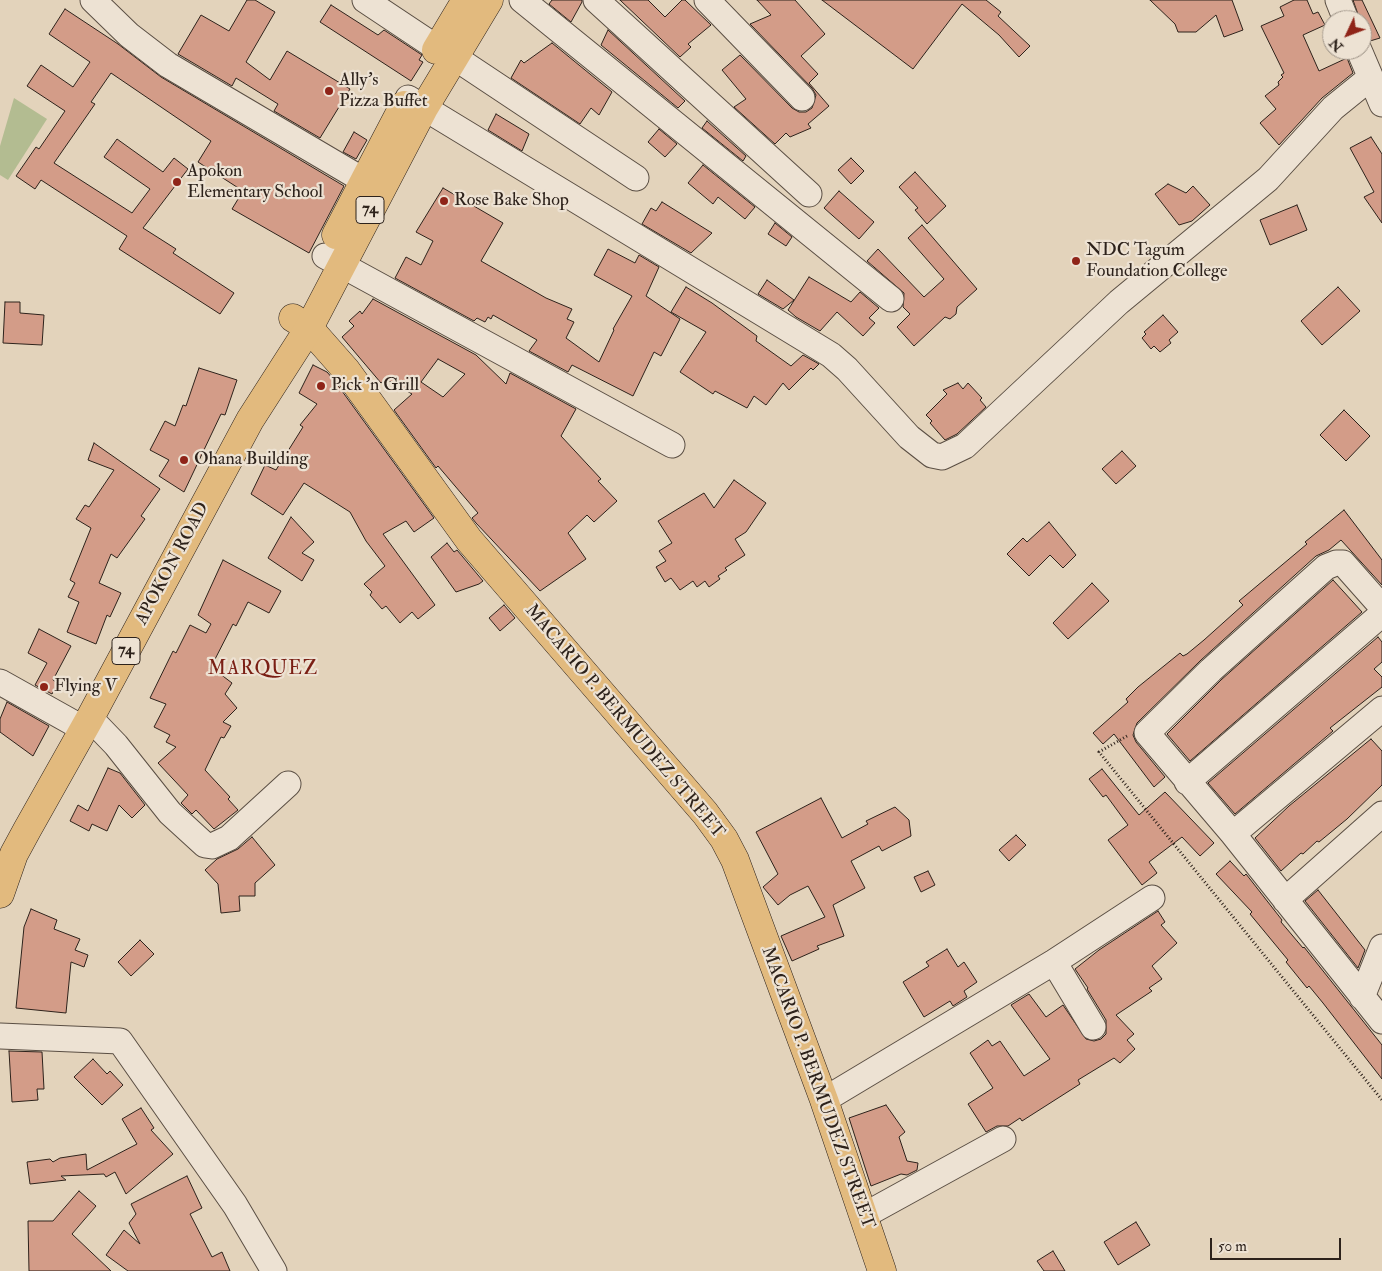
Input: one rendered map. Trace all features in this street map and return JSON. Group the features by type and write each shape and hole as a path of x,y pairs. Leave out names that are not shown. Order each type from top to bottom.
{"main road":[{"name":"APOKON ROAD","path":"446,53 466,0"},
{"name":"APOKON ROAD","path":"1,884 27,830 87,723 250,420 416,103 446,53 488,0"},
{"name":"APOKON ROAD","path":"333,261 363,180 416,103"},
{"name":"MACARIO P. BERMUDEZ STREET","path":"301,323 346,370 480,553 705,813 724,839 735,860 824,1100 882,1271"}],"street":[{"path":"93,0 129,35 168,65 363,180"},
{"path":"365,0 636,178"},
{"path":"522,0 891,299"},
{"path":"596,0 809,194"},
{"path":"707,0 802,98"},
{"path":"1363,60 1382,104"},
{"path":"416,103 831,355 847,369 909,437 932,455 942,457 965,446 1125,296 1268,179 1333,108 1370,78"},
{"path":"333,261 672,445"},
{"path":"1382,607 1343,563 1336,563 1326,567 1211,670 1147,733 1233,834 1382,1020"},
{"path":"1188,782 1382,614"},
{"path":"0,682 87,723 116,745 170,813 205,845 212,846 229,838 288,784"},
{"path":"1233,834 1382,709"},
{"path":"1285,900 1382,814"},
{"path":"824,1100 1054,962 1152,898"},
{"path":"1362,997 1382,947"},
{"path":"1054,962 1093,1027"},
{"path":"0,1036 120,1041 235,1205 274,1271"},
{"path":"863,1216 1003,1139"}],"path":[{"path":"1147,733 1133,733 1099,752 1382,1100"}],"green space":[{"path":"14,98 47,119 8,180 0,175 0,146"}],"building":[{"path":"247,0 255,0 275,12 246,62 270,80 287,51 350,89 320,138 274,111 278,104 236,78 232,86 178,54 201,15 229,31"},
{"path":"552,0 582,0 582,2 571,22 549,4"},
{"path":"620,0 648,0 665,17 682,0 685,0 711,25 688,44 691,47 680,57"},
{"path":"757,0 795,0 825,34 801,56 818,74 809,83 829,106 808,124 811,128 790,137 786,133 775,144 734,107 746,99 722,70 740,55 792,108 799,112 806,112 812,108 816,95 812,88 750,24 771,15"},
{"path":"822,0 986,0 1001,12 998,16 1030,46 1019,57 999,35 962,4 913,69"},
{"path":"1150,0 1232,0 1243,30 1224,37 1216,15 1196,32 1178,32 1175,24"},
{"path":"1294,0 1307,0 1313,14 1318,12 1322,19 1322,26 1303,35 1319,71 1343,60 1348,60 1353,73 1322,98 1279,145 1260,123 1276,109 1265,96 1279,85 1278,82 1284,73 1261,26 1284,16 1280,7"},
{"path":"1353,0 1362,0 1367,10 1356,10"},
{"path":"331,5 378,35 384,30 422,55 419,60 423,62 411,81 320,22"},
{"path":"65,9 118,44 161,77 344,186 309,253 232,209 243,191 198,162 211,141 111,73 91,102 95,104 54,163 132,213 150,189 104,157 117,139 163,172 174,158 188,169 143,228 176,249 173,253 234,293 220,314 119,249 127,236 41,180 35,189 16,176 36,147 39,149 65,111 27,86 41,65 73,87 90,62 49,34"},
{"path":"1372,21 1380,38 1372,40"},
{"path":"608,30 685,101 678,108 601,45"},
{"path":"552,43 612,92 599,115 591,108 580,124 511,78 521,60 524,63"},
{"path":"496,114 529,134 522,151 488,130"},
{"path":"707,121 746,156 743,161 702,128"},
{"path":"659,129 677,144 665,157 648,142"},
{"path":"354,132 367,140 356,159 343,152"},
{"path":"1371,137 1382,154 1382,223 1364,197 1374,192 1350,148"},
{"path":"851,158 864,171 851,184 838,170"},
{"path":"703,165 755,207 745,219 718,197 713,204 688,183"},
{"path":"915,172 946,206 927,224 915,210 918,208 899,187"},
{"path":"1168,184 1186,193 1193,186 1210,205 1192,221 1179,225 1155,194"},
{"path":"443,188 503,223 481,261 546,298 572,309 567,319 574,322 566,338 599,362 613,329 632,296 594,275 608,249 635,263 639,255 659,267 646,296 680,319 661,356 654,352 633,396 572,365 568,372 529,351 537,340 493,315 491,319 488,317 485,322 477,318 474,321 395,278 406,257 421,265 433,241 416,232"},
{"path":"839,191 874,222 859,239 824,208"},
{"path":"662,202 712,233 691,253 642,224 651,208 656,211"},
{"path":"1297,205 1307,230 1270,245 1260,220"},
{"path":"775,223 792,237 786,246 768,234"},
{"path":"922,225 977,289 957,307 956,314 950,319 945,317 914,346 897,327 910,314 903,307 904,293 867,261 878,249 924,297 944,279 908,238"},
{"path":"809,277 851,302 860,292 879,308 869,318 875,323 863,336 837,312 820,331 796,317 788,310"},
{"path":"767,280 794,300 783,309 758,294"},
{"path":"686,287 712,303 757,336 756,341 791,366 803,355 819,364 813,370 811,368 789,390 783,383 766,405 754,396 747,408 715,391 713,394 680,372 706,332 671,312"},
{"path":"1338,287 1360,311 1322,345 1301,321"},
{"path":"373,299 476,355 506,384 510,373 576,409 561,436 601,479 598,481 617,501 594,522 587,515 568,533 586,559 540,591 476,523 472,518 478,513 438,466 436,468 394,410 412,394 386,379 381,383 342,337 354,326 349,321 360,311 362,314","holes":["438,359 465,374 443,397 421,382"]},
{"path":"5,302 20,302 20,313 44,315 42,345 3,343"},
{"path":"1163,315 1178,332 1169,340 1171,343 1160,352 1154,346 1151,349 1142,338 1146,334 1144,332"},
{"path":"313,365 327,372 334,380 434,518 414,532 406,521 383,534 435,605 418,619 412,612 400,623 386,606 382,609 370,595 372,592 364,584 385,566 366,541 350,512 304,483 283,515 251,494 265,465 276,470 303,427 300,425 317,404 299,393"},
{"path":"199,368 237,380 225,415 221,414 184,492 159,476 169,460 150,450 165,421 175,426 183,405 186,406"},
{"path":"958,383 963,389 968,383 982,398 980,400 986,407 957,434 945,440 930,423 932,421 926,415 947,394 943,390"},
{"path":"1344,410 1370,436 1346,461 1320,435"},
{"path":"94,443 160,489 141,516 145,519 117,558 111,554 99,583 121,593 110,617 107,615 96,644 67,632 79,602 68,597 75,583 70,580 91,528 76,519 85,505 89,507 114,470 88,460"},
{"path":"1122,451 1136,466 1116,484 1102,469"},
{"path":"734,480 766,503 746,532 735,539 745,555 725,568 727,570 718,576 720,579 709,587 705,581 697,587 693,581 680,590 671,578 665,582 656,567 666,561 659,551 672,543 658,521 704,493 714,508"},
{"path":"1344,510 1382,560 1382,585 1341,540 1329,550 1316,556 1201,660 1137,723 1133,735 1136,742 1165,777 1154,787 1114,734 1103,744 1093,733 1128,702 1126,699 1138,687 1180,653 1183,656 1187,654 1204,640 1243,605 1239,601"},
{"path":"291,517 314,542 302,553 314,560 302,581 268,558"},
{"path":"1049,522 1076,555 1063,568 1050,555 1029,576 1007,554 1023,538 1027,542"},
{"path":"447,543 454,552 457,550 483,581 456,592 431,557"},
{"path":"223,560 281,591 269,613 248,602 236,626 233,624 211,667 232,683 225,694 237,708 223,722 231,726 224,738 221,737 205,770 230,797 228,799 238,810 214,829 196,810 192,814 181,803 188,795 158,763 176,747 166,742 170,735 154,727 166,704 150,698 173,651 176,653 190,625 206,633 211,624 198,615"},
{"path":"1333,580 1362,612 1190,761 1167,734 1221,680"},
{"path":"1092,583 1109,601 1068,639 1053,623"},
{"path":"504,605 515,618 500,631 489,618"},
{"path":"39,629 71,646 53,680 58,683 52,694 35,685 47,663 28,653"},
{"path":"1378,637 1382,642 1382,662 1374,669 1382,677 1382,687 1330,728 1333,731 1235,814 1208,783"},
{"path":"7,702 49,726 33,756 0,732 0,719"},
{"path":"1371,739 1382,751 1382,785 1347,819 1303,854 1301,853 1281,871 1255,838 1289,806"},
{"path":"108,768 120,773 145,805 132,818 119,805 107,831 92,824 89,831 70,821 78,805 88,811"},
{"path":"1102,769 1139,815 1165,792 1214,843 1200,856 1182,837 1149,862 1157,873 1142,885 1108,840 1128,825 1106,795 1103,797 1089,779"},
{"path":"821,798 842,838 868,824 866,821 895,807 909,820 911,836 882,851 879,846 851,861 865,888 833,905 844,936 817,946 819,949 792,961 781,936 825,917 808,886 790,895 778,905 763,887 778,874 756,832"},
{"path":"1016,835 1026,845 1009,861 999,850"},
{"path":"252,837 275,865 255,883 255,896 239,896 240,911 221,913 218,884 205,870 217,859 238,849"},
{"path":"1230,861 1244,876 1246,874 1282,920 1281,922 1304,947 1382,1045 1382,1079 1323,1003 1309,986 1307,988 1286,962 1288,960 1250,914 1252,912 1216,874"},
{"path":"928,871 935,885 921,892 914,877"},
{"path":"1318,890 1365,950 1358,968 1305,901"},
{"path":"31,909 57,920 54,929 80,939 75,950 88,955 84,967 71,962 66,1013 16,1008 24,927"},
{"path":"1158,911 1165,922 1161,925 1177,943 1152,966 1162,979 1149,988 1152,991 1116,1015 1134,1034 1127,1040 1135,1049 1120,1063 1114,1058 1078,1080 1080,1084 1022,1121 1020,1118 1008,1126 997,1126 986,1132 968,1104 993,1088 970,1053 988,1040 992,1046 1000,1041 1024,1076 1050,1059 1011,1005 1029,994 1046,1017 1063,1005 1086,1039 1094,1041 1101,1039 1106,1034 1106,1020 1075,969 1099,950"},
{"path":"140,940 154,954 131,976 118,962"},
{"path":"947,949 958,967 964,962 977,982 964,991 967,997 953,1006 950,1001 924,1017 903,982 929,966 926,962"},
{"path":"9,1051 42,1052 44,1089 37,1089 38,1100 12,1102"},
{"path":"93,1059 107,1074 110,1071 123,1085 102,1105 74,1077"},
{"path":"886,1105 905,1132 899,1137 907,1161 918,1163 917,1170 871,1186 849,1118"},
{"path":"141,1108 154,1128 151,1130 173,1154 126,1194 115,1172 106,1177 104,1174 61,1176 66,1180 30,1184 27,1162 50,1159 53,1162 60,1158 86,1154 87,1170 137,1144 122,1119"},
{"path":"187,1176 202,1208 190,1214 212,1257 222,1252 230,1271 128,1271 106,1255 124,1230 140,1244 129,1223 136,1214 131,1204"},
{"path":"79,1191 96,1206 72,1234 111,1271 29,1271 28,1221 53,1221"},
{"path":"1136,1222 1150,1245 1118,1265 1104,1242"},
{"path":"1053,1251 1065,1271 1044,1271 1037,1261"}],"place":[{"name":"Ally's Pizza Buffet","path":"329,91"},
{"name":"Apokon Elementary School","path":"177,182"},
{"name":"Rose Bake Shop","path":"444,201"},
{"name":"NDC Tagum Foundation College","path":"1076,261"},
{"name":"Pick 'n Grill","path":"321,386"},
{"name":"Ohana Building","path":"184,460"},
{"name":"Flying V","path":"44,687"}],"district":[{"name":"MARQUEZ","path":"263,670"}]}
